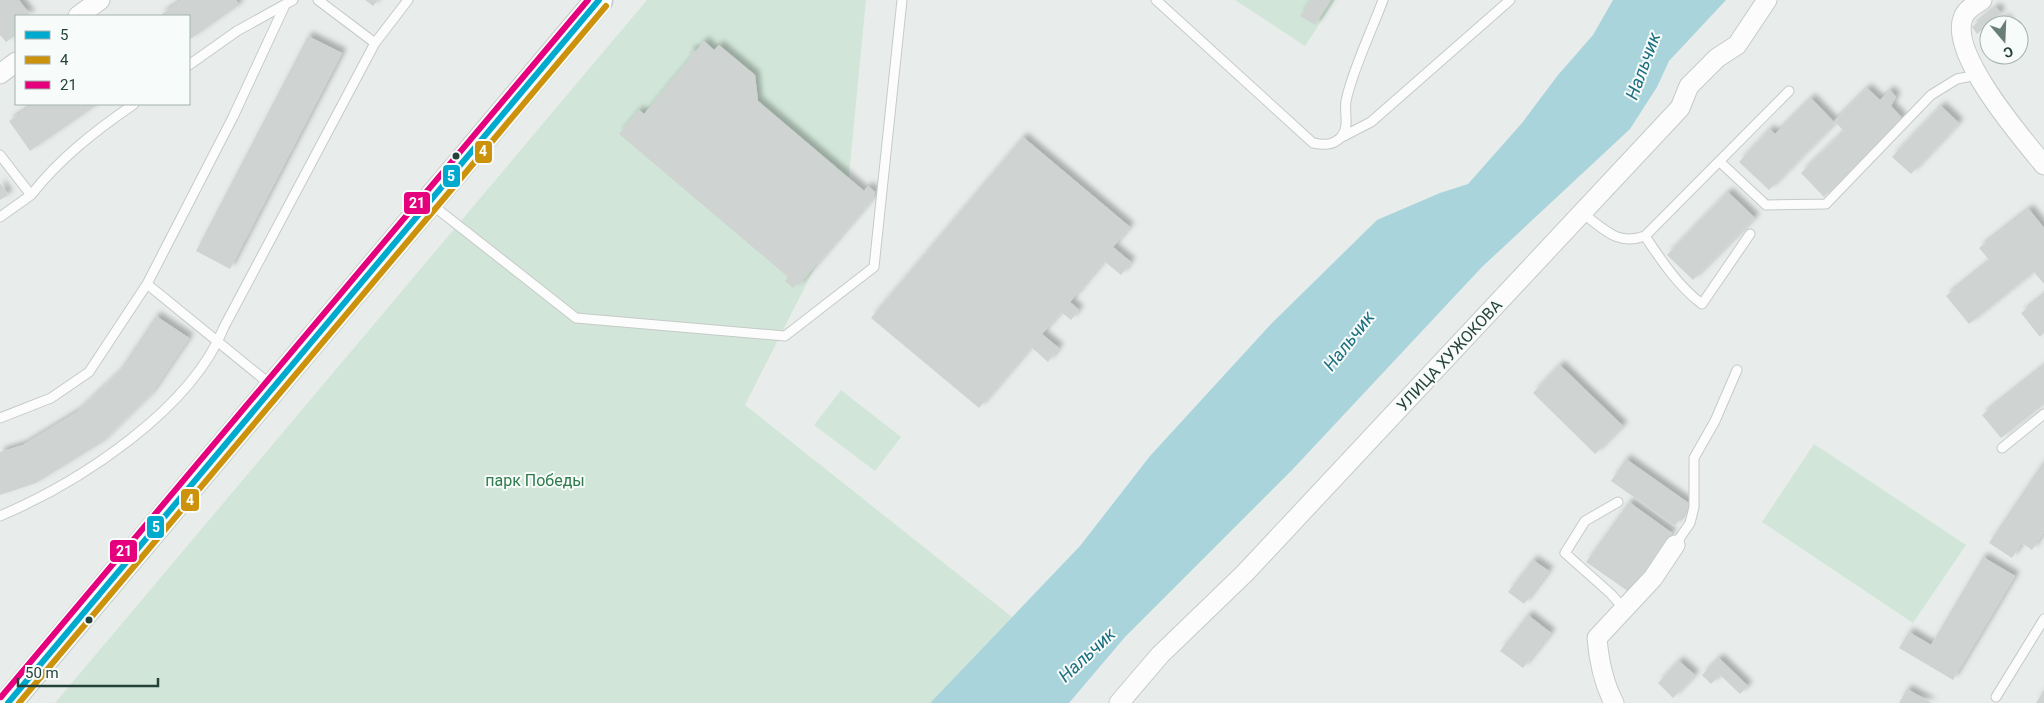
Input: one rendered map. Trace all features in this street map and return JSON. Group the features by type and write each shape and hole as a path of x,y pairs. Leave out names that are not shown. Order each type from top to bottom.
{"main road":[{"path":"8,703 599,0"}],"street":[{"path":"79,15 100,0"},
{"name":"УЛИЦА ХУЖОКОВА","path":"1119,703 1160,655 1245,573 1680,108 1689,86 1716,58 1737,45 1767,0"},
{"path":"1982,0 1968,10 1961,25 1966,50 1977,75 2004,115 2044,165"},
{"path":"0,74 15,63"},
{"path":"1614,703 1606,687 1599,661 1597,638 1653,578 1675,544"}],"lane":[{"path":"318,0 375,43"},
{"path":"0,516 40,499 93,467 151,421 194,378 218,342 224,327 375,43 408,0"},
{"path":"429,201 576,318 785,336 874,267 902,0"},
{"path":"1156,0 1313,143 1323,146 1333,144 1340,138 1370,122 1510,0"},
{"path":"1340,138 1346,125 1344,113 1349,89 1383,0"},
{"path":"190,64 237,31 289,2"},
{"path":"0,418 51,398 89,372 148,284 289,2"},
{"path":"1719,162 1766,205 1826,204 1931,95 1957,79 1977,75"},
{"path":"1582,213 1621,240 1634,240 1645,236 1789,91"},
{"path":"0,217 31,195 49,172 89,135 133,105"},
{"path":"0,155 31,195"},
{"path":"1645,236 1688,294 1702,304 1750,234"},
{"path":"148,284 274,387"},
{"path":"1675,544 1690,522 1694,508 1694,458 1715,421 1737,370"},
{"path":"2002,448 2044,414"},
{"path":"1618,502 1586,521 1565,553 1611,594 1624,609"},
{"path":"1996,697 2044,619"}],"green space":[{"name":"парк Победы","path":"647,0 866,0 846,206 745,405 1012,617 930,703 55,703"},
{"path":"1235,0 1335,0 1305,46"},
{"path":"841,390 901,437 875,471 814,425"},
{"path":"1814,444 1966,545 1913,623 1762,522"}],"water":[{"name":"Нальчик","path":"1613,0 1726,0 1669,61 1657,87 1630,129 1482,267 1292,470 1125,637 1069,703 930,703 1080,546 1150,456 1271,324 1377,220 1440,193 1468,184 1522,123 1558,75 1593,35"}],"building":[{"path":"0,0 19,0 30,15 15,15 15,36 6,42 0,35"},
{"path":"182,0 236,0 239,5 190,39 190,15 160,15"},
{"path":"365,0 378,0 373,6"},
{"path":"1311,0 1331,0 1315,25 1300,16"},
{"path":"1996,7 2001,13 1999,15 1986,15"},
{"path":"1979,21 1979,32 1977,34 1972,27"},
{"path":"308,36 342,53 230,269 196,251"},
{"path":"704,41 714,50 719,45 755,75 758,101 864,191 868,186 875,192 873,198 798,286 796,284 793,288 785,281 788,277 619,134 639,110 644,114 692,56 689,53 692,49 695,52"},
{"path":"1867,88 1880,100 1890,90 1896,97 1891,106 1903,119 1824,197 1801,173 1844,131 1834,121"},
{"path":"1811,98 1835,123 1769,190 1739,162 1770,129 1775,134"},
{"path":"33,105 97,105 30,151 9,121"},
{"path":"1941,106 1959,123 1911,174 1892,157"},
{"path":"1023,137 1130,227 1113,247 1131,262 1121,275 1104,261 1070,302 1079,310 1071,320 1061,312 1042,334 1059,348 1048,362 1031,347 979,408 871,318"},
{"path":"0,183 8,195 0,200"},
{"path":"1728,192 1755,218 1693,280 1667,255"},
{"path":"2029,209 2044,228 2044,284 2034,272 1969,324 1946,296 1990,261 1979,248"},
{"path":"2044,295 2044,333 2040,337 2021,313"},
{"path":"156,316 189,338 151,394 101,443 36,483 0,495 0,452 23,445 77,412 118,373"},
{"path":"1560,365 1623,426 1595,454 1533,393"},
{"path":"2044,366 2044,404 2001,438 1982,415"},
{"path":"1626,459 1690,504 1675,526 1611,481"},
{"path":"2044,461 2044,532 2032,550 2022,543 2012,558 1989,543"},
{"path":"1629,502 1672,533 1629,592 1586,562"},
{"path":"1983,557 2015,576 1953,680 1899,648 1909,632 1931,645"},
{"path":"1533,560 1549,571 1524,604 1508,592"},
{"path":"1528,615 1551,633 1523,668 1500,651"},
{"path":"1719,658 1748,686 1740,694 1720,675 1711,684 1702,675"},
{"path":"1679,661 1695,675 1673,698 1658,683"},
{"path":"1907,689 1932,703 1899,703"},
{"path":"2044,690 2044,703 2036,703"}],"transit line":[{"name":"21","path":"1,697 588,0"},
{"name":"5","path":"8,703 599,0"},
{"name":"4","path":"19,703 606,6"}]}
